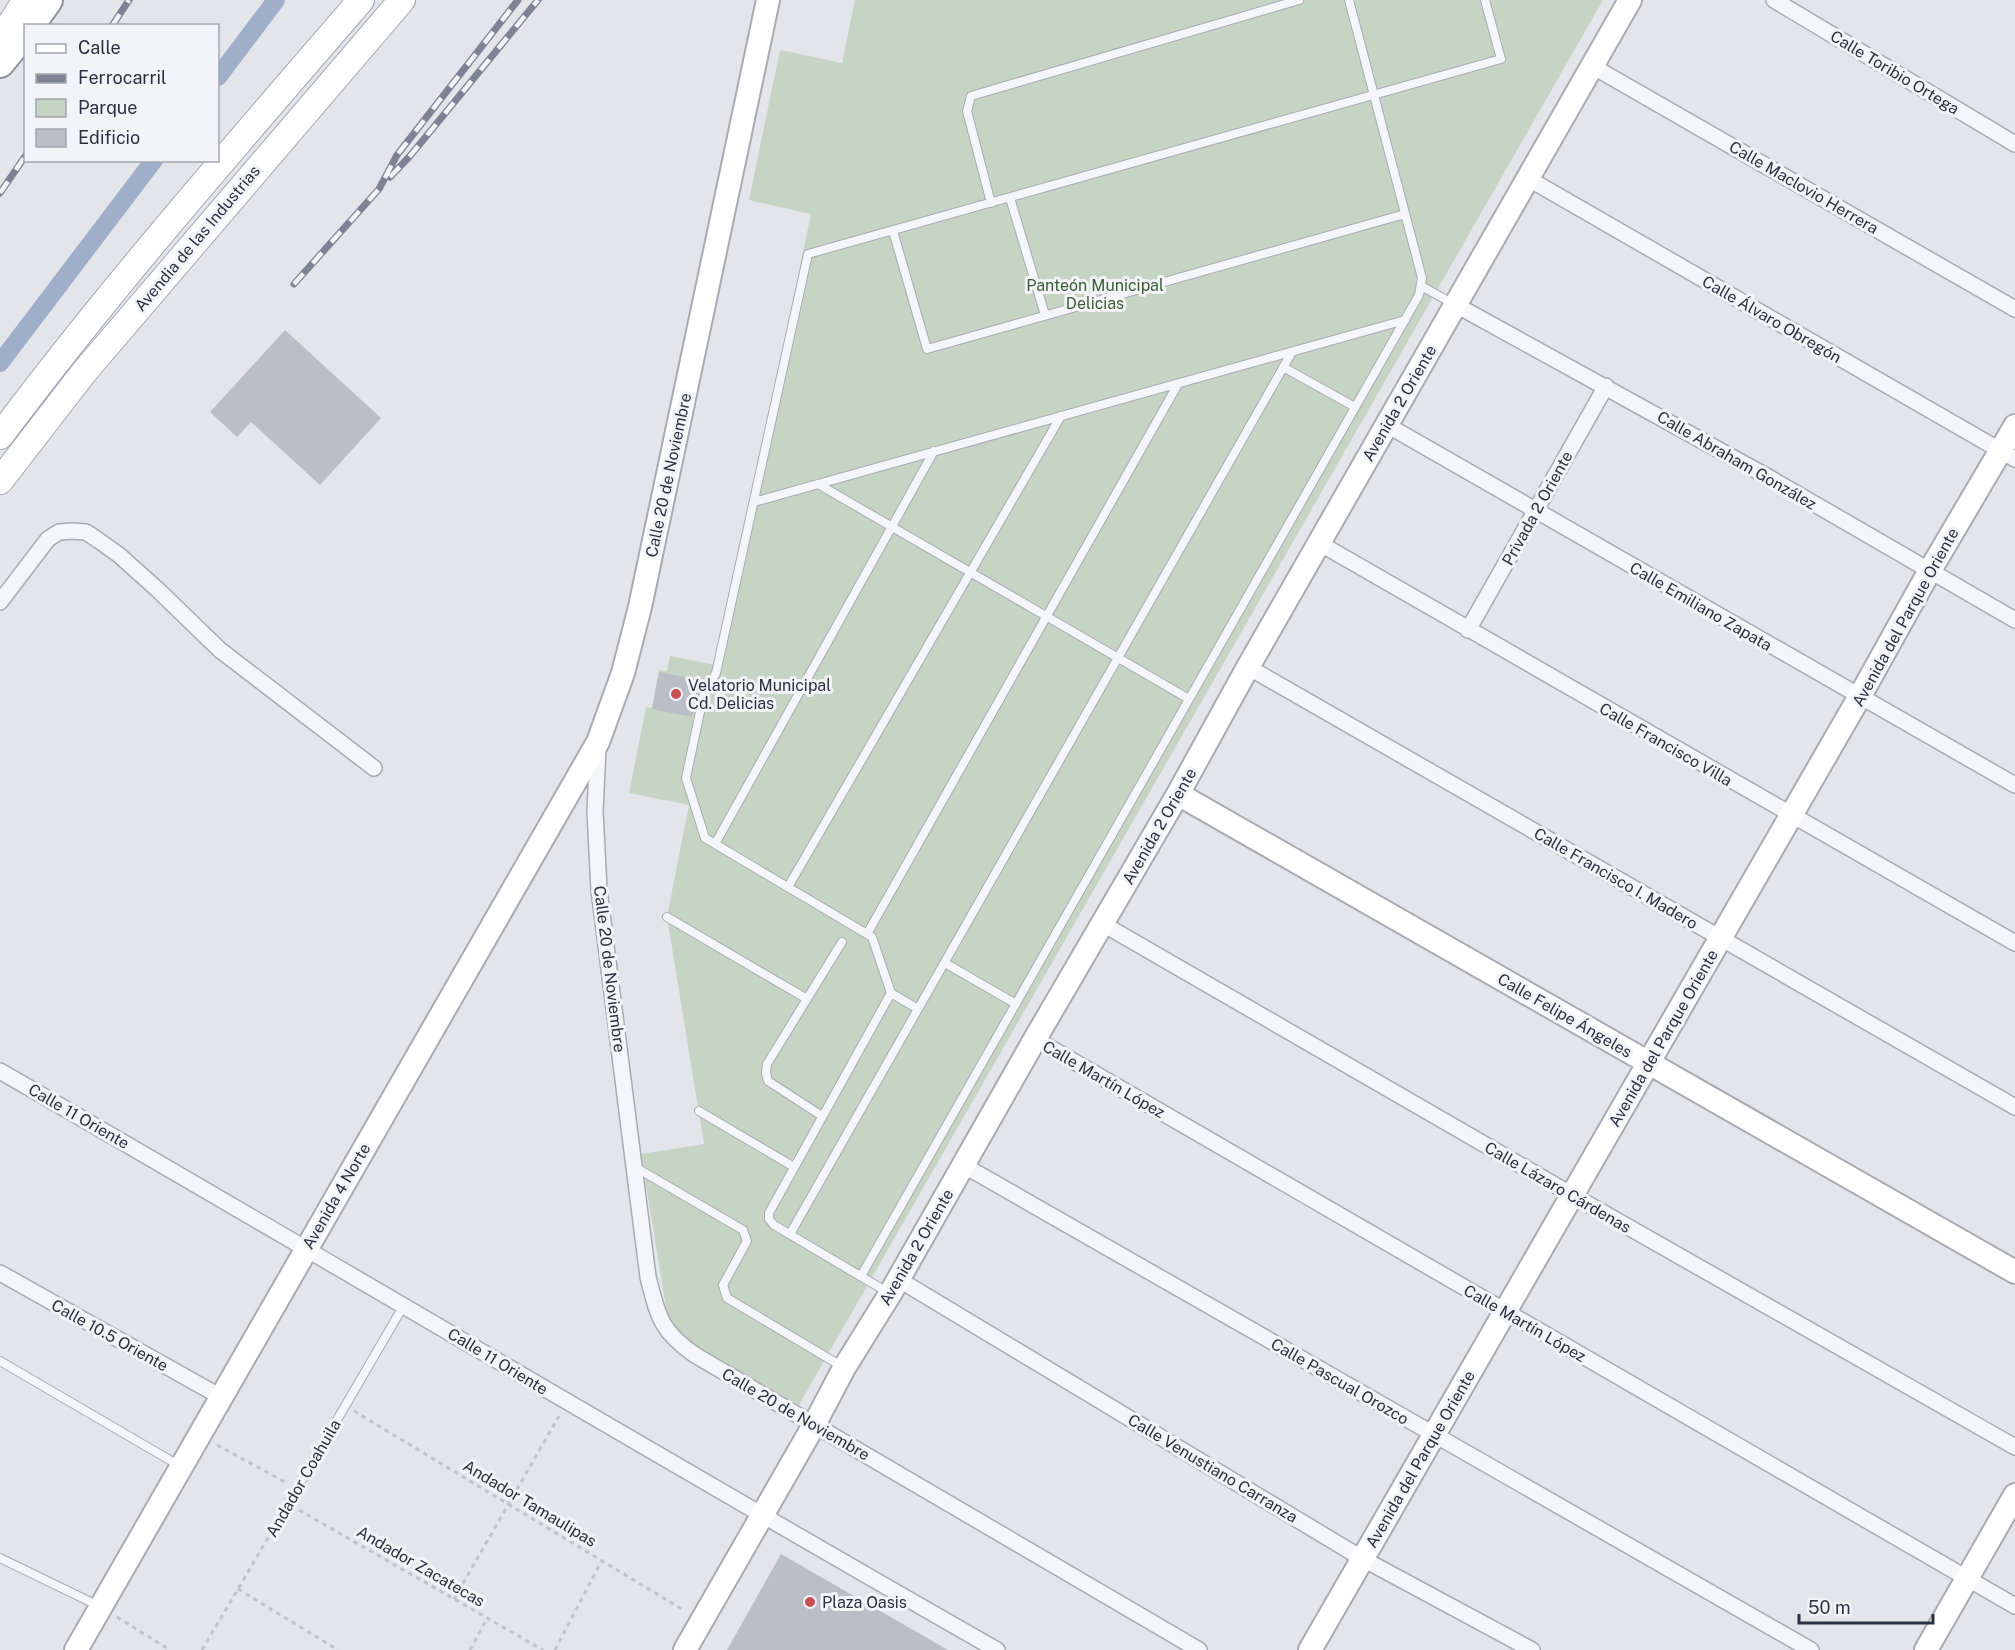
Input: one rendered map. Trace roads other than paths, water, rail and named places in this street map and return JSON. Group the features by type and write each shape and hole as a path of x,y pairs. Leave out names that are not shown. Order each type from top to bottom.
{"highway":[{"path":"31,24 48,0"},
{"path":"0,63 24,33"}],"main road":[{"path":"0,40 26,0"},
{"name":"Avendia de las Industrias","path":"0,436 87,323 361,0"},
{"name":"Avendia de las Industrias","path":"0,481 85,370 402,0"}],"street":[{"name":"Calle 20 de Noviembre","path":"768,0 640,607 623,673 598,742 595,811 598,880 648,1277 662,1324 669,1335 695,1355 1199,1650"},
{"name":"Avenida 2 Oriente","path":"685,1650 814,1425 844,1368 894,1287 1178,794 1248,667 1630,0"},
{"name":"Calle Toribio Ortega","path":"1774,0 2015,144"},
{"name":"Calle Maclovio Herrera","path":"1592,66 2015,309"},
{"name":"Calle Álvaro Obregón","path":"1529,179 2008,455"},
{"name":"Calle Abraham González","path":"1456,305 1768,477 2015,620"},
{"name":"Privada 2 Oriente","path":"1468,630 1606,386"},
{"name":"Calle Emiliano Zapata","path":"1387,425 2015,785"},
{"name":"Avenida del Parque Oriente","path":"1311,1650 1792,816 1929,572 2008,455 2015,426"},
{"path":"0,602 48,539 59,532 86,532 118,555 158,590 220,651 374,768"},
{"name":"Calle Francisco Villa","path":"1319,543 2015,943"},
{"name":"Calle Francisco I. Madero","path":"1248,667 2015,1107"},
{"name":"Avenida 4 Norte","path":"76,1650 598,742"},
{"name":"Calle Felipe Ángeles","path":"1178,794 2015,1272"},
{"name":"Calle Lázaro Cárdenas","path":"1103,924 2015,1447"},
{"name":"Calle Martín López","path":"1035,1040 2015,1606"},
{"name":"Calle 11 Oriente","path":"0,1071 762,1516 997,1650"},
{"name":"Calle Pascual Orozco","path":"963,1165 1811,1650"},
{"name":"Calle 10.5 Oriente","path":"0,1273 221,1397"},
{"name":"Calle Venustiano Carranza","path":"894,1287 1363,1559 1532,1650"},
{"path":"1926,1650 2015,1495"}],"lane":[{"path":"991,203 967,111 971,96 1299,0"},
{"path":"861,1276 1419,295 1422,278 1349,0"},
{"path":"918,1010 891,993 872,938 705,838 686,778 704,693 716,673 808,254 1501,59 1485,0"},
{"path":"1010,198 1045,315"},
{"path":"893,231 927,349 1405,214"},
{"path":"1421,286 1456,305"},
{"path":"754,501 1405,320"},
{"path":"790,1234 1292,352"},
{"path":"1283,367 1355,406"},
{"path":"867,934 1178,384"},
{"path":"788,887 1061,416"},
{"path":"715,844 934,451"},
{"path":"818,484 1189,699"},
{"path":"667,917 807,999"},
{"path":"822,1116 768,1081 767,1064 842,942"},
{"path":"945,963 1016,1004"},
{"path":"891,993 769,1213 769,1219 774,1225 861,1276 894,1287"},
{"path":"699,1111 794,1167"},
{"path":"635,1167 743,1230 747,1241 723,1286 727,1298 844,1368"},
{"name":"Andador Coahuila","path":"288,1504 404,1305"},
{"path":"0,1361 181,1466"},
{"path":"0,1558 101,1607"}],"waterway":[{"path":"219,76 276,0"},
{"path":"0,363 152,162"}],"railway":[{"path":"113,24 129,0"},
{"path":"294,284 379,189 397,155 518,0"},
{"path":"390,177 410,156 538,0"},
{"path":"0,193 24,158"}],"place":[{"name":"Velatorio Municipal Cd. Delicias","path":"676,694"},
{"name":"Plaza Oasis","path":"810,1602"}],"park label":[{"name":"Panteón Municipal Delicias","path":"1095,294"}]}
